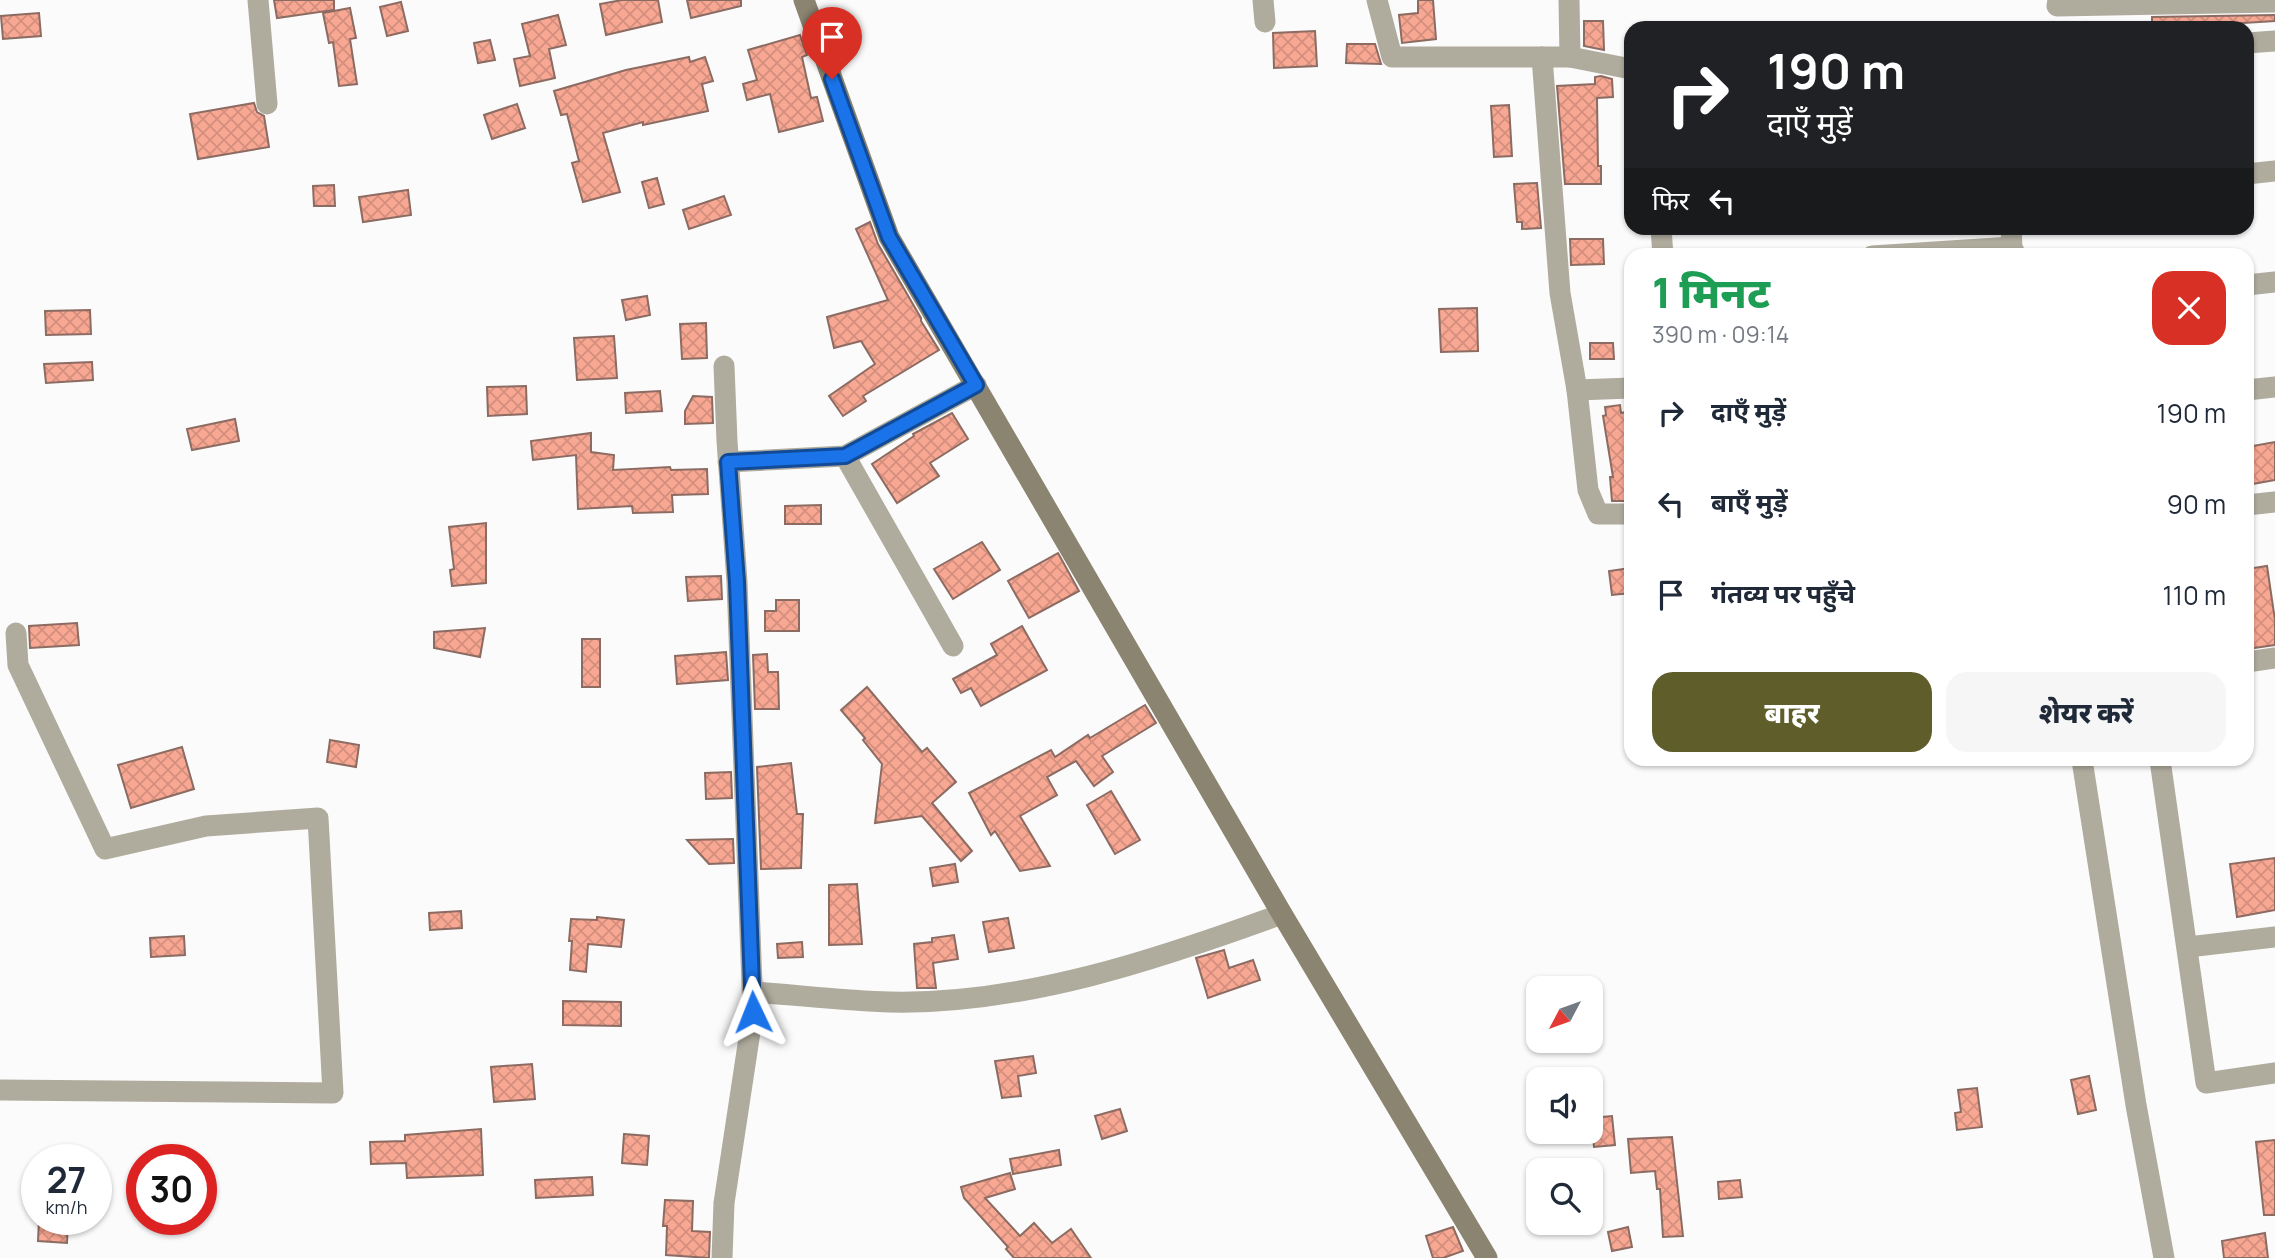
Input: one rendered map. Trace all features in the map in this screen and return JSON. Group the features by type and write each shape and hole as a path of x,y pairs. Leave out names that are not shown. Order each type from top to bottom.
{"street":[{"path":"258,0 267,104"},
{"path":"804,0 889,237 1282,914 1487,1258"},
{"path":"1263,0 1265,22"},
{"path":"1377,0 1392,57 1570,57 1624,68"},
{"path":"1569,0 1570,57"},
{"path":"2058,0 2057,6 2275,2"},
{"path":"2254,42 2275,41"},
{"path":"1542,57 1560,293 1577,390 1588,490 1598,514 1624,514"},
{"path":"2254,173 2275,171"},
{"path":"1959,248 2013,243"},
{"path":"2254,284 2275,282"},
{"path":"722,1258 724,1203 753,1012 737,582 724,366"},
{"path":"728,462 845,456 976,385"},
{"path":"2254,389 2275,387"},
{"path":"1577,390 1624,388"},
{"path":"845,456 953,646"},
{"path":"2254,504 2275,502"},
{"path":"0,1090 333,1093 318,818 206,826 105,849 18,665 16,633"},
{"path":"2254,661 2275,658"},
{"path":"2083,766 2134,1091 2164,1258"},
{"path":"2161,766 2206,1083 2275,1073"},
{"path":"752,992 891,1002 961,999 1038,988 1186,949 1282,914"},
{"path":"2188,947 2275,937"}],"building":[{"path":"274,0 334,0 334,10 277,18"},
{"path":"622,0 658,0 662,22 606,35 600,4"},
{"path":"687,0 741,0 741,6 691,18"},
{"path":"1418,0 1433,0 1436,39 1402,43 1399,15 1418,13"},
{"path":"401,2 408,31 387,36 380,7"},
{"path":"350,8 356,38 350,39 357,84 339,86 333,42 329,43 323,13"},
{"path":"39,13 41,36 3,39 1,16"},
{"path":"558,15 566,45 549,49 555,78 520,86 514,59 530,56 522,24"},
{"path":"2275,15 2275,21 2152,21 2152,17"},
{"path":"1584,21 1603,21 1604,50 1584,46"},
{"path":"1315,31 1317,66 1274,68 1273,33"},
{"path":"800,35 807,55 802,57 811,98 817,97 823,121 779,132 770,94 747,100 743,84 757,80 748,50"},
{"path":"490,40 495,60 478,63 474,43"},
{"path":"1347,44 1375,44 1381,64 1346,63"},
{"path":"689,57 690,62 705,57 713,81 702,84 708,111 643,125 643,122 603,133 620,192 583,202 572,163 579,161 567,114 561,115 554,91 626,70"},
{"path":"1595,77 1612,79 1613,97 1597,98 1598,166 1601,166 1601,184 1565,184 1557,86 1595,84"},
{"path":"254,103 257,112 264,116 269,147 198,159 190,114"},
{"path":"517,104 525,128 492,139 484,115"},
{"path":"1509,105 1512,156 1494,157 1491,106"},
{"path":"657,178 664,204 649,208 642,182"},
{"path":"1537,183 1541,228 1522,229 1522,222 1517,222 1514,184"},
{"path":"334,185 335,206 314,206 313,186"},
{"path":"408,190 411,215 363,222 359,197"},
{"path":"724,196 731,215 689,229 683,210"},
{"path":"870,222 878,244 939,350 863,396 866,401 843,416 829,396 875,364 861,341 834,348 827,317 888,300 856,229"},
{"path":"1570,239 1603,239 1604,264 1571,265"},
{"path":"647,296 650,315 626,320 622,300"},
{"path":"1477,308 1478,351 1441,352 1439,309"},
{"path":"90,310 91,334 46,335 45,311"},
{"path":"706,323 707,358 682,359 680,324"},
{"path":"614,336 617,378 577,380 574,338"},
{"path":"1590,343 1613,343 1614,359 1590,359"},
{"path":"92,362 93,380 46,383 44,364"},
{"path":"526,386 527,414 488,416 487,387"},
{"path":"660,391 662,411 626,413 625,393"},
{"path":"693,396 712,397 713,423 685,424 685,411"},
{"path":"1620,405 1621,413 1624,412 1624,501 1612,501 1610,477 1613,477 1603,416 1606,415 1605,407"},
{"path":"952,413 968,439 930,463 939,476 897,503 872,464 914,436 913,434"},
{"path":"235,419 239,441 192,450 187,429"},
{"path":"591,433 591,452 614,455 613,470 670,467 671,470 707,469 708,494 672,495 673,512 633,513 632,506 578,509 576,455 533,460 531,441"},
{"path":"2275,442 2275,480 2254,484 2254,446"},
{"path":"821,505 821,524 785,524 785,506"},
{"path":"486,523 486,583 452,586 450,570 454,569 449,527"},
{"path":"982,542 1000,570 953,599 934,569"},
{"path":"1058,553 1079,591 1029,618 1008,581"},
{"path":"2267,566 2275,620 2275,645 2254,648 2254,568"},
{"path":"1624,569 1624,594 1612,595 1609,571"},
{"path":"721,576 722,599 688,601 686,577"},
{"path":"776,600 799,600 799,631 765,631 765,611 776,611"},
{"path":"77,623 79,645 30,648 29,626"},
{"path":"1022,626 1047,670 981,706 971,688 961,693 953,679 997,655 991,644"},
{"path":"485,628 480,657 434,648 434,632"},
{"path":"582,639 600,639 600,687 582,687"},
{"path":"726,652 728,680 677,684 675,656"},
{"path":"767,654 768,672 778,672 779,709 755,709 753,655"},
{"path":"867,687 922,752 927,748 956,782 932,803 972,851 961,861 922,816 875,823 882,764 863,740 865,738 841,710"},
{"path":"1145,705 1156,723 1102,756 1113,772 1094,786 1076,761 1047,777 1057,795 1020,816 1050,866 1020,871 995,831 991,835 969,793 1051,750 1055,757 1088,735 1090,738"},
{"path":"330,740 359,745 356,767 327,762"},
{"path":"182,747 194,789 131,808 118,765"},
{"path":"791,763 797,814 803,814 801,868 761,869 757,767"},
{"path":"731,772 732,798 706,799 705,773"},
{"path":"1111,791 1140,840 1115,854 1087,805"},
{"path":"733,839 734,863 709,864 687,840"},
{"path":"2275,858 2275,910 2237,917 2230,864"},
{"path":"955,864 958,882 933,886 930,868"},
{"path":"857,884 862,944 829,945 829,885"},
{"path":"461,911 462,928 430,930 429,913"},
{"path":"597,917 624,920 621,947 588,944 586,972 570,970 571,919 597,920"},
{"path":"1008,918 1014,948 989,952 983,922"},
{"path":"954,935 958,959 933,963 936,988 917,988 914,944"},
{"path":"184,936 185,955 151,957 150,938"},
{"path":"802,942 803,957 778,958 777,944"},
{"path":"1224,950 1229,968 1253,960 1260,980 1208,998 1196,958"},
{"path":"563,1001 621,1002 621,1026 563,1025"},
{"path":"1033,1056 1036,1073 1018,1076 1021,1096 1002,1098 995,1061"},
{"path":"532,1064 535,1099 494,1102 491,1067"},
{"path":"2089,1076 2096,1110 2078,1114 2071,1080"},
{"path":"1977,1088 1982,1127 1957,1130 1955,1113 1961,1112 1958,1090"},
{"path":"1120,1109 1127,1131 1102,1139 1095,1116"},
{"path":"1612,1116 1615,1145 1594,1147 1594,1144 1603,1144 1603,1117"},
{"path":"481,1129 483,1175 407,1178 406,1163 371,1164 370,1142 405,1141 405,1135"},
{"path":"624,1134 649,1136 647,1165 622,1163"},
{"path":"1672,1137 1683,1236 1663,1237 1660,1189 1657,1189 1655,1171 1631,1173 1628,1139"},
{"path":"2275,1140 2275,1215 2264,1215 2256,1142"},
{"path":"1059,1150 1061,1165 1013,1174 1010,1159"},
{"path":"1010,1173 1015,1189 985,1198 1020,1236 1034,1223 1052,1243 1071,1229 1091,1258 1014,1258 1006,1249 1008,1247 964,1198 961,1187"},
{"path":"592,1177 593,1195 536,1198 535,1180"},
{"path":"1740,1180 1742,1197 1719,1199 1718,1182"},
{"path":"665,1200 693,1201 692,1231 710,1232 709,1258 666,1255 667,1226 663,1226"},
{"path":"1453,1227 1463,1251 1443,1258 1433,1258 1426,1236"},
{"path":"1628,1227 1632,1247 1612,1251 1608,1232"},
{"path":"2265,1233 2268,1258 2224,1258 2222,1241"},
{"path":"38,1235 67,1235 67,1243 38,1241"}],"route":[{"path":"753,1012 737,582 728,462 845,456 976,385 889,237 832,79"}]}
